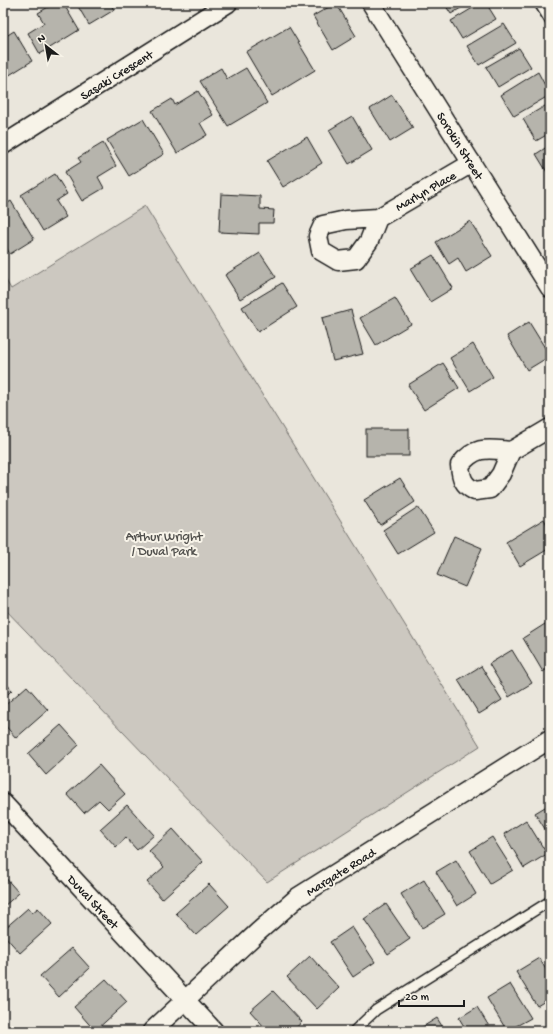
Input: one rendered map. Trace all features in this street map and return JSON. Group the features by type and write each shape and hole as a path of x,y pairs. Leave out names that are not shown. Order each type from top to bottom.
{"street":[{"name":"Sasaki Crescent","path":"3,145 228,3"},
{"name":"Sorokin Street","path":"371,3 550,288"},
{"name":"Marlyn Place","path":"378,218 472,163"},
{"path":"511,451 550,428"},
{"name":"Margate Road","path":"152,1031 258,932 298,897 550,739"},
{"name":"Duval Street","path":"3,803 214,1031"}],"lane":[{"path":"539,3 550,21"},
{"path":"354,1031 376,1010 550,901"}],"path":[{"path":"3,290 6,294"}],"green space":[{"name":"Arthur Wright / Duval Park","path":"145,206 480,746 267,882 3,607 3,275 11,289"}],"building":[{"path":"55,3 63,3 79,30 40,54 28,33 44,23 38,13"},
{"path":"76,3 110,3 114,10 89,25"},
{"path":"336,3 356,36 333,50 313,16"},
{"path":"444,3 469,3 451,14"},
{"path":"481,3 486,3 496,19 462,39 451,21"},
{"path":"504,24 516,43 479,65 467,46"},
{"path":"289,27 315,70 272,96 246,52"},
{"path":"14,31 32,61 3,79 3,38"},
{"path":"519,48 531,67 498,87 486,67"},
{"path":"221,68 227,79 246,68 267,103 228,126 200,81"},
{"path":"538,72 550,95 514,116 501,95"},
{"path":"198,91 213,115 200,123 207,135 177,153 152,111 172,99 175,105"},
{"path":"392,95 413,128 390,142 370,109"},
{"path":"550,103 550,133 536,141 523,119"},
{"path":"352,116 372,150 349,164 329,130"},
{"path":"143,119 164,154 129,176 107,140"},
{"path":"307,137 322,163 283,187 267,161"},
{"path":"103,143 116,166 98,177 104,188 82,201 65,172 81,162 78,158"},
{"path":"550,145 550,170 547,172 536,154"},
{"path":"55,174 67,194 56,201 66,217 43,231 21,195"},
{"path":"221,194 260,196 260,209 274,210 273,223 259,223 259,234 219,232"},
{"path":"11,201 34,239 10,254 3,242 3,206"},
{"path":"470,221 492,256 466,272 458,258 449,264 436,242"},
{"path":"260,253 276,277 240,299 225,275"},
{"path":"433,255 453,288 430,302 410,269"},
{"path":"282,283 297,307 258,332 242,307"},
{"path":"395,298 411,324 376,345 360,318"},
{"path":"351,310 363,354 333,361 322,318"},
{"path":"529,322 550,356 527,370 507,336"},
{"path":"473,344 493,377 470,391 450,358"},
{"path":"443,363 459,388 424,410 408,385"},
{"path":"366,429 409,429 409,456 366,456"},
{"path":"400,478 415,502 380,525 364,500"},
{"path":"418,507 434,532 398,554 383,530"},
{"path":"544,519 550,530 550,548 520,566 506,542"},
{"path":"454,536 482,548 465,587 437,575"},
{"path":"545,624 550,631 550,667 543,672 523,638"},
{"path":"512,650 532,683 509,697 489,664"},
{"path":"481,666 502,700 479,714 458,680"},
{"path":"3,680 12,690 3,699"},
{"path":"27,686 48,710 16,738 3,723 3,707"},
{"path":"61,725 79,745 46,775 28,754"},
{"path":"99,765 125,794 108,809 99,800 84,813 67,794"},
{"path":"550,804 550,837 535,813"},
{"path":"127,805 154,835 137,850 126,838 116,847 100,829"},
{"path":"526,820 547,854 524,868 504,834"},
{"path":"173,829 203,862 162,899 147,882 164,867 149,851"},
{"path":"492,837 513,870 490,884 470,851"},
{"path":"456,860 476,894 457,906 436,872"},
{"path":"3,875 19,893 3,907"},
{"path":"424,880 445,914 422,928 401,894"},
{"path":"209,884 229,906 196,935 176,913"},
{"path":"386,904 410,939 388,954 364,919"},
{"path":"28,908 32,913 38,908 52,924 20,953 3,934 3,930"},
{"path":"352,927 375,962 353,977 330,942"},
{"path":"72,948 90,968 59,997 40,976"},
{"path":"310,956 339,988 317,1009 287,977"},
{"path":"539,958 550,976 550,998 537,1006 516,972"},
{"path":"106,979 127,1002 95,1031 74,1007"},
{"path":"510,984 531,1018 507,1031 487,998"},
{"path":"273,991 302,1022 292,1031 268,1031 250,1011"},
{"path":"477,1007 492,1031 460,1031 465,1028 459,1018"},
{"path":"437,1018 445,1031 416,1031"}]}
